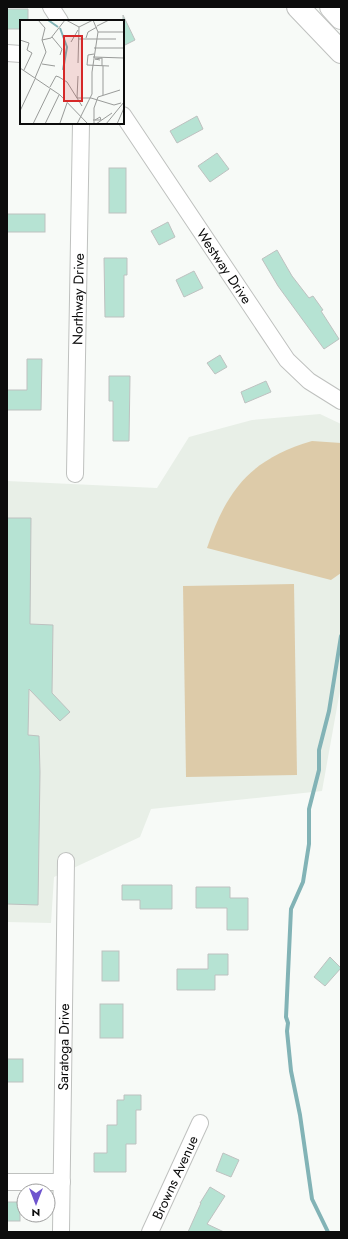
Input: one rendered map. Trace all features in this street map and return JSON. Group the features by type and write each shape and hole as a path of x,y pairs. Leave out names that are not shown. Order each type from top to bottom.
{"main road":[{"path":"298,7 341,52"},
{"path":"331,7 341,18"}],"street":[{"path":"51,7 59,20"},
{"path":"7,53 20,54"},
{"name":"Westway Drive","path":"124,116 287,360 309,381 341,401"},
{"name":"Northway Drive","path":"74,474 81,124"},
{"name":"Saratoga Drive","path":"61,1232 66,861"},
{"name":"Browns Avenue","path":"150,1232 200,1123"},
{"path":"7,1182 62,1182"}],"shaded area":[{"path":"320,414 341,424 341,685 322,791 151,809 140,837 54,877 51,923 7,922 7,481 157,488 189,437 252,420"},
{"path":"312,441 341,443 341,573 331,580 207,548 223,509 244,479 257,467 273,457 291,448"},
{"path":"294,584 297,775 186,777 183,586"}],"building":[{"path":"7,9 28,9 28,20 20,20 20,29 7,29"},
{"path":"123,15 135,40 124,46 124,20"},
{"path":"197,116 203,129 177,143 170,131"},
{"path":"217,153 229,169 210,182 198,166"},
{"path":"109,168 126,168 126,213 109,213"},
{"path":"7,214 45,214 45,232 7,232"},
{"path":"168,222 175,237 159,245 151,231"},
{"path":"277,250 292,276 309,298 313,296 323,310 321,311 339,339 324,349 278,286 262,259"},
{"path":"104,258 127,258 127,275 124,275 124,317 105,317"},
{"path":"194,271 203,288 184,297 176,280"},
{"path":"220,355 227,367 215,374 207,363"},
{"path":"27,359 42,359 41,410 7,410 7,390 27,390"},
{"path":"109,376 130,376 129,441 113,441 113,401 109,401"},
{"path":"266,381 271,392 245,403 241,392"},
{"path":"7,518 31,518 30,624 53,625 52,693 70,712 60,721 29,689 28,735 39,736 40,772 38,905 7,904"},
{"path":"122,885 172,885 172,909 140,909 140,900 122,900"},
{"path":"196,887 230,887 230,898 248,898 248,930 227,930 227,908 196,908"},
{"path":"102,951 119,951 119,981 102,981"},
{"path":"208,954 228,954 228,975 215,975 215,990 177,990 177,969 208,969"},
{"path":"330,957 341,968 325,986 314,977"},
{"path":"100,1004 123,1004 123,1038 100,1038"},
{"path":"7,1059 23,1059 23,1082 7,1082"},
{"path":"124,1095 141,1095 141,1110 136,1110 136,1144 126,1144 126,1172 94,1172 94,1153 107,1153 107,1125 117,1125 117,1100 124,1100"},
{"path":"223,1153 239,1160 231,1177 216,1171"},
{"path":"210,1187 225,1196 207,1224 224,1232 188,1232 200,1203"},
{"path":"7,1202 16,1202 16,1221 7,1221"}],"waterway":[{"path":"328,1232 312,1199 300,1115 291,1071 287,1031 288,1023 286,1017 291,909 303,882 309,844 309,809 319,770 319,750 329,711 341,636"}]}
